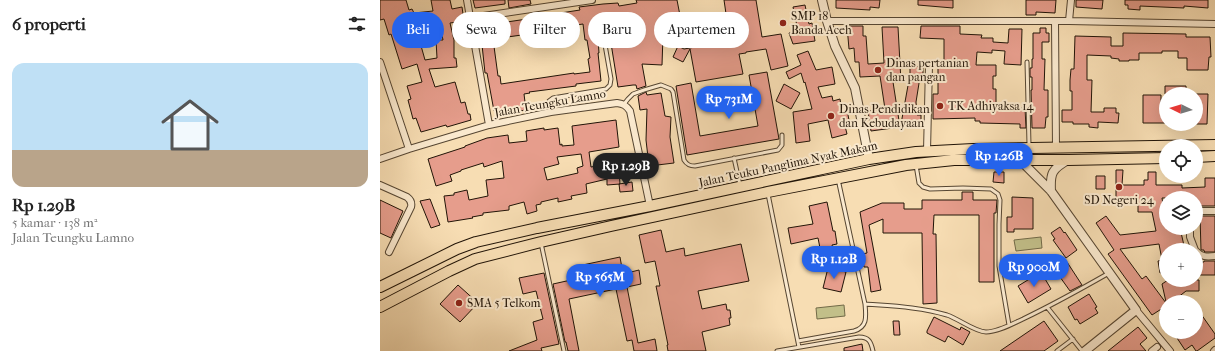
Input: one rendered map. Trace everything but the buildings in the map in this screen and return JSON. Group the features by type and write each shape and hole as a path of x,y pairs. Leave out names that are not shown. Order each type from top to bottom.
{"main road":[{"name":"Jalan Teuku Panglima Nyak Makam","path":"380,287 457,249 476,242 869,159 927,151 1029,147 1056,148 1215,145"},
{"path":"1203,157 1215,156"},
{"name":"Jalan Teuku Panglima Nyak Makam","path":"380,307 475,259 541,242 768,192 916,164 954,160 1159,158"},
{"path":"537,228 541,242"}],"street":[{"path":"467,0 469,12"},
{"path":"511,12 592,0"},
{"path":"822,0 835,46 855,88 869,159"},
{"path":"1069,21 1071,0"},
{"path":"827,21 1069,21 1215,24"},
{"path":"1055,21 1056,148"},
{"path":"475,48 489,125"},
{"path":"380,62 409,149"},
{"path":"927,151 929,65"},
{"name":"Jalan Teungku Lamno","path":"380,159 489,125 551,112 617,103 624,104 630,111 650,206"},
{"path":"1020,160 1051,191 1136,310 1170,351"},
{"path":"1051,191 1050,182 1052,173 1056,168 1069,160"},
{"path":"380,185 407,197 412,204 389,252"},
{"path":"1203,211 1215,210"},
{"path":"1203,255 1215,256"},
{"path":"1083,351 1136,310"}],"lane":[{"path":"551,112 549,101 552,98 606,89 610,85 611,79 606,48"},
{"path":"1027,62 1029,147"},
{"path":"624,104 632,94 661,85 669,87 673,92 684,160 690,166 778,150 782,144 782,135"},
{"path":"734,158 740,187"},
{"path":"916,164 919,183 923,187 930,189 991,188 998,194 1000,200 999,266 1009,325"},
{"path":"798,341 859,330 864,324 865,304 838,179"},
{"path":"768,192 799,347"},
{"path":"541,242 564,351"},
{"path":"865,304 919,309 940,313 957,319 981,332 986,332 1009,325 1048,307 1109,273"},
{"path":"1048,307 1083,351"},
{"path":"777,351 863,337 869,340 873,351"},
{"path":"1057,351 1073,339"}],"shaded area":[{"path":"1041,237 1042,248 1016,251 1014,240"},
{"path":"844,305 845,316 817,319 816,308"}],"place":[{"name":"SMP 18 Banda Aceh","path":"783,23"},
{"name":"Dinas pertanian dan pangan","path":"878,70"},
{"name":"TK Adhiyaksa 14","path":"940,106"},
{"name":"Dinas Pendidikan dan Kebudayaan","path":"831,116"},
{"name":"SD Negeri 24","path":"1119,187"},
{"name":"SMA 5 Telkom","path":"459,303"}]}
